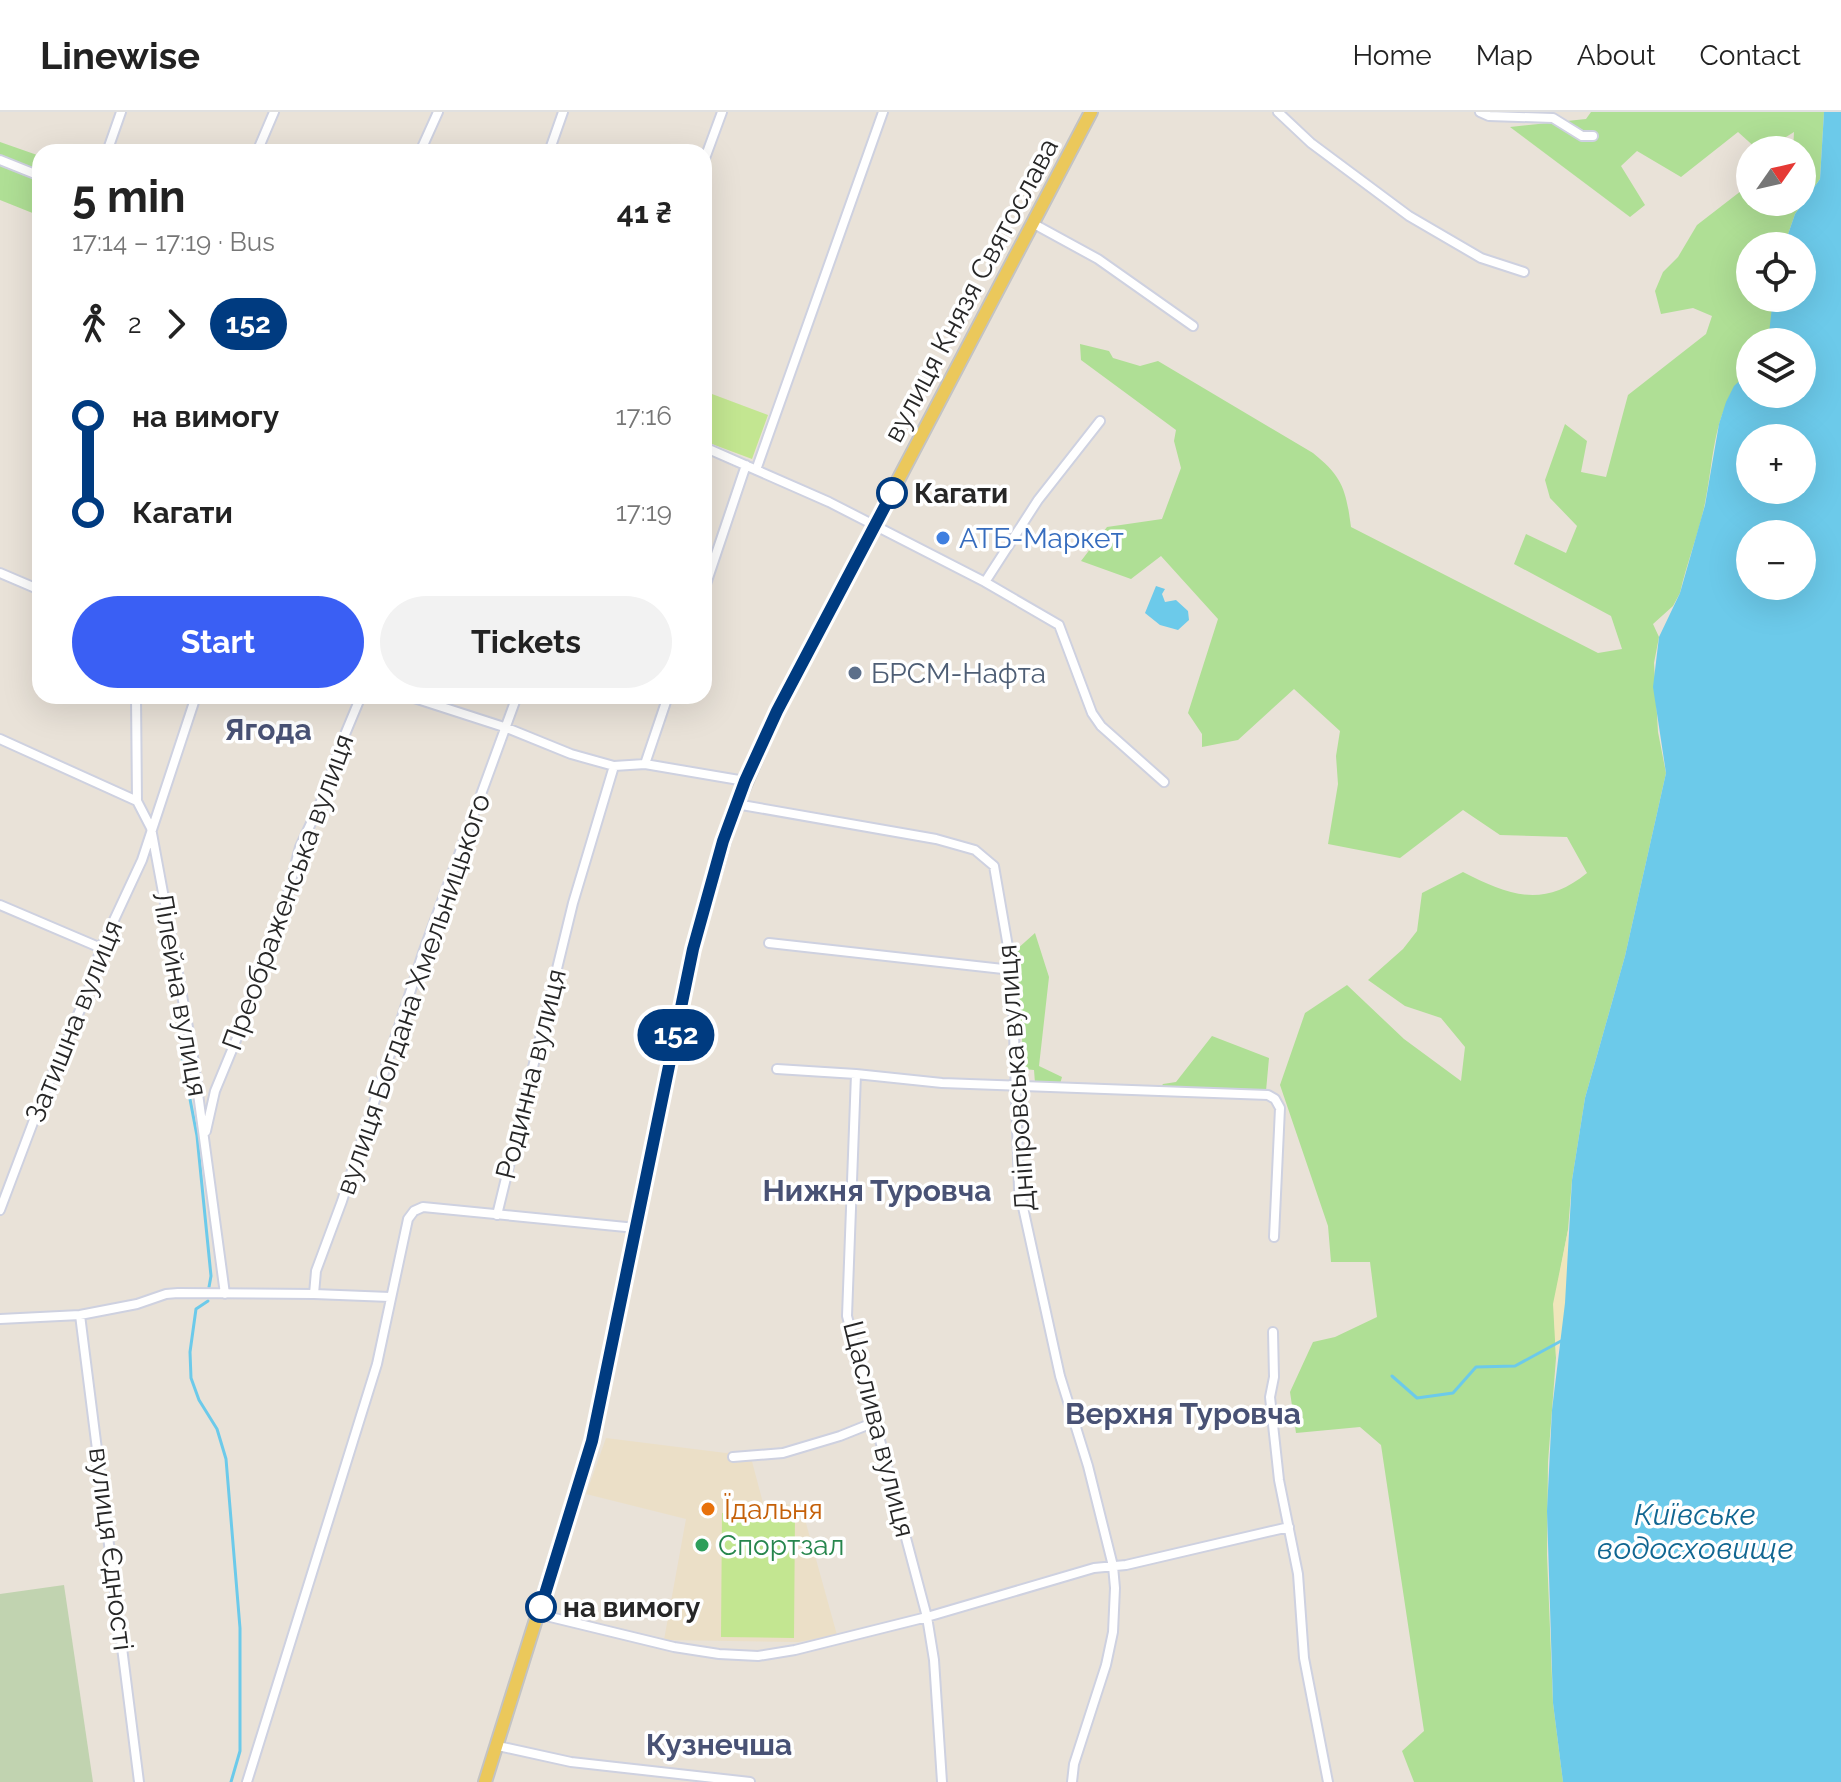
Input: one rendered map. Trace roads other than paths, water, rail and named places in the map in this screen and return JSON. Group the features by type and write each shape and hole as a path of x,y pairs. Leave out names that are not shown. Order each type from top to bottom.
{"main road":[{"name":"вулиця Князя Святослава","path":"485,1782 592,1441 693,949 736,804 777,711 934,417 1091,112"}],"street":[{"path":"110,144 121,112"},
{"path":"260,144 274,112"},
{"path":"424,144 438,112"},
{"path":"552,144 563,112"},
{"path":"710,144 722,112"},
{"path":"756,470 883,112"},
{"path":"1278,112 1311,143 1409,216 1481,258 1524,272"},
{"path":"1480,112 1489,116 1553,118 1582,136 1593,136"},
{"path":"0,160 32,173"},
{"path":"1034,224 1098,259 1193,326"},
{"path":"985,582 1038,500 1100,421"},
{"path":"712,450 829,502 871,530 985,582 1059,625 1092,713 1101,726 1164,782"},
{"path":"712,566 746,465"},
{"path":"0,573 32,587"},
{"name":"Лілейна вулиця","path":"136,704 137,801 151,828 192,1049 225,1294"},
{"name":"Затишна вулиця","path":"0,1210 43,1096 89,989 101,948 142,860 193,704"},
{"name":"Преображенська вулиця","path":"204,1135 215,1091 286,900 300,847 324,795 358,704"},
{"path":"433,704 507,728 571,754 614,766 645,764 745,781"},
{"name":"вулиця Богдана Хмельницького","path":"314,1294 316,1271 423,953 514,704"},
{"path":"645,764 665,704"},
{"path":"0,739 137,801"},
{"name":"Родинна вулиця","path":"247,1782 377,1364 408,1219 414,1211 423,1207 497,1215 573,903 614,766"},
{"name":"Дніпровська вулиця","path":"736,804 894,831 975,850 990,861 997,877 1012,970 1019,1189 1060,1376 1088,1466 1113,1566 1115,1588 1113,1632 1106,1665 1074,1764 1072,1782"},
{"path":"0,905 101,948"},
{"path":"769,943 1012,970"},
{"path":"777,1069 942,1083 1268,1095 1275,1099 1280,1108 1274,1237"},
{"name":"Щаслива вулиця","path":"856,1074 847,1316 927,1617 934,1660 942,1782"},
{"path":"497,1215 636,1228"},
{"path":"0,1319 80,1315 137,1304 166,1294 390,1297"},
{"name":"вулиця Єдності","path":"80,1315 115,1570 139,1782"},
{"path":"1273,1332 1274,1377 1270,1397 1279,1480 1298,1574 1304,1658 1328,1782"},
{"path":"733,1457 783,1453 875,1422"},
{"path":"538,1614 674,1647 758,1656 795,1650 927,1617 1094,1568 1126,1565 1289,1527"},
{"path":"498,1746 571,1762 750,1782"}],"water":[{"name":"Київське водосховище","path":"1824,112 1841,112 1841,1782 1563,1782 1553,1703 1547,1511 1552,1410 1565,1303 1572,1180 1585,1098 1625,956 1666,773 1653,687 1659,637 1680,593 1705,505 1719,424 1736,384 1736,408 1816,408 1816,328 1770,328 1771,312 1816,312 1816,232 1789,232 1794,216 1816,216 1816,185 1820,179"},
{"path":"1156,586 1165,589 1162,594 1165,602 1176,600 1188,611 1189,620 1178,630 1160,625 1145,613"}],"waterway":[{"path":"182,1057 197,1136 211,1276 209,1287"},
{"path":"208,1301 196,1309 190,1352 191,1378 199,1400 217,1429 226,1459 240,1628 240,1751 231,1782"},
{"path":"1392,1376 1417,1398 1453,1393 1476,1367 1515,1366 1561,1341"}],"place":[{"name":"Кагати","path":"892,493"},
{"name":"АТБ-Маркет","path":"943,538"},
{"name":"БРСМ-Нафта","path":"855,673"},
{"name":"Їдальня","path":"708,1509"},
{"name":"Спортзал","path":"702,1545"},
{"name":"на вимогу","path":"541,1607"}],"district":[{"name":"Ягода","path":"268,729"},
{"name":"Нижня Туровча","path":"877,1190"},
{"name":"Верхня Туровча","path":"1183,1413"},
{"name":"Кузнечша","path":"719,1744"}]}
